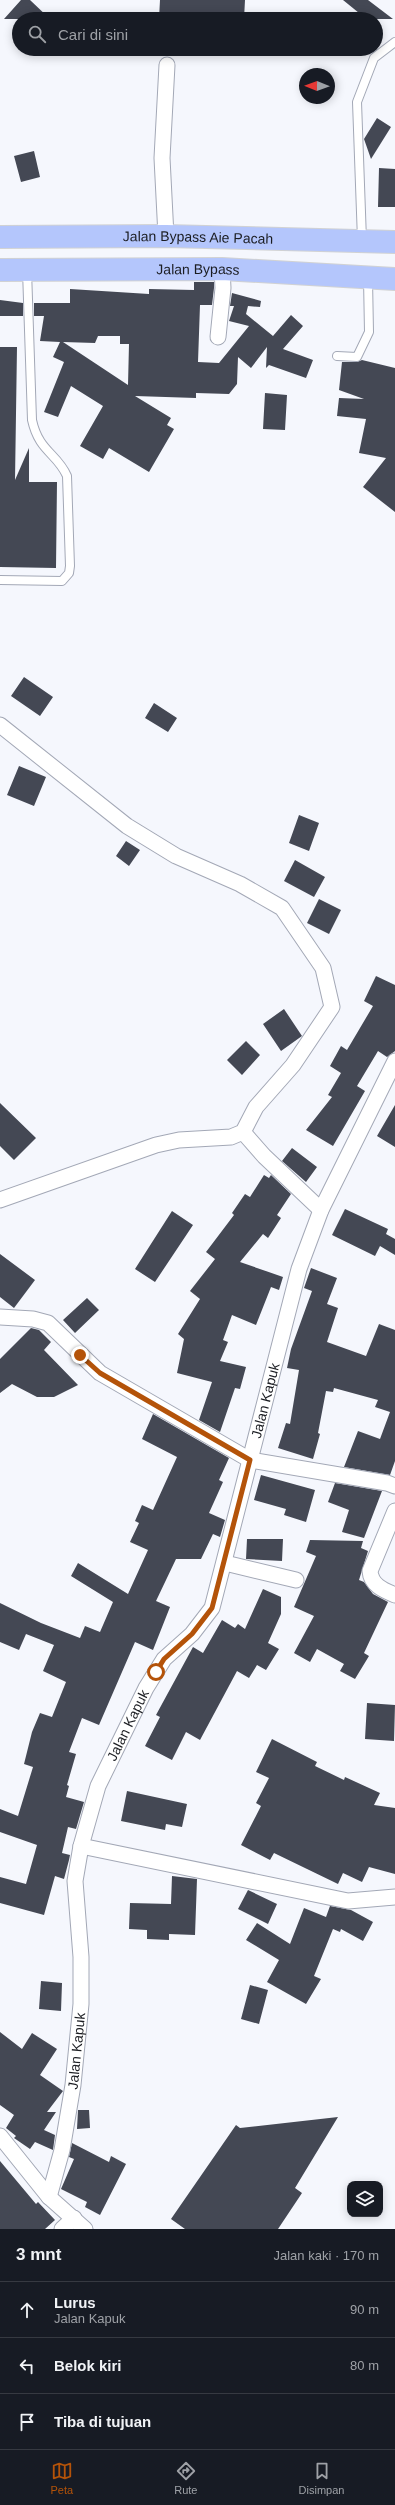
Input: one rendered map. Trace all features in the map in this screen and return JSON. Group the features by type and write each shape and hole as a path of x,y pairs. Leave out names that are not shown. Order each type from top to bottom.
{"highway":[{"name":"Jalan Bypass Aie Pacah","path":"0,237 166,236 395,242"},
{"name":"Jalan Bypass","path":"0,270 222,270 395,278"}],"street":[{"path":"166,236 162,158 167,65"},
{"path":"218,337 223,288 222,270"},
{"path":"0,725 127,826 176,856 240,884 282,908 324,968 332,1007 293,1065 256,1107 243,1132 231,1138 179,1140 156,1145 0,1200"},
{"name":"Jalan Kapuk","path":"49,2197 62,2150 73,2085 81,2004 80,1957 75,1881 81,1846 98,1786 146,1688 164,1659 192,1634 212,1608 225,1563 250,1460 300,1269 321,1210 394,1064"},
{"path":"243,1132 264,1156 321,1210"},
{"path":"0,1317 33,1319 48,1323 100,1373 250,1460 387,1482 395,1486"},
{"path":"395,1511 370,1571 370,1578 375,1584 395,1595"},
{"path":"225,1563 296,1580"},
{"path":"81,1846 348,1901 395,1897"},
{"path":"0,2136 49,2197 85,2229"},
{"path":"62,2229 74,2218"}],"lane":[{"path":"383,51 395,42"},
{"path":"362,241 356,102 374,58 377,56"},
{"path":"0,580 62,581 69,573 70,566 67,476 63,466 44,449 35,435 32,420 27,270"},
{"path":"337,356 357,358 369,332 368,277"}],"building":[{"path":"21,0 30,0 43,12 12,12 12,19 4,19"},
{"path":"160,0 245,0 244,12 159,12"},
{"path":"343,0 368,0 393,19 383,19 383,12 358,12"},
{"path":"377,118 391,127 371,159 364,139"},
{"path":"34,151 40,177 21,182 14,156"},
{"path":"379,168 395,169 395,207 378,207"},
{"path":"194,282 214,282 212,305 200,305 198,362 219,363 249,326 229,321 234,306 230,306 232,293 261,301 260,307 248,306 246,314 273,336 291,315 303,326 283,349 313,360 306,378 269,365 266,368 267,347 251,368 238,357 237,384 229,394 196,393 196,398 135,396 171,418 167,425 174,429 149,472 109,448 103,459 80,446 103,406 71,386 58,417 44,412 64,362 53,357 60,342 40,341 44,316 34,316 34,303 70,303 70,289 149,294 149,289 194,290","holes":["98,336 120,336 120,344 129,344 128,385 63,342 95,343"]},
{"path":"0,300 23,303 23,316 0,316"},
{"path":"0,347 17,347 15,480 29,448 29,482 57,482 56,568 0,567"},
{"path":"362,360 395,368 395,512 363,487 386,458 359,453 366,419 337,416 339,398 364,399 339,390 342,362 357,362"},
{"path":"265,393 287,395 285,430 263,429"},
{"path":"24,677 53,697 40,716 11,696"},
{"path":"154,703 177,718 168,732 145,718"},
{"path":"19,766 46,777 34,806 7,795"},
{"path":"299,815 319,823 309,851 289,843"},
{"path":"126,841 140,850 129,866 116,856"},
{"path":"295,860 325,877 314,897 284,881"},
{"path":"319,899 341,910 329,934 307,923"},
{"path":"376,976 395,985 395,1051 387,1057 378,1051 357,1086 365,1091 333,1146 306,1130 332,1097 328,1095 341,1073 330,1066 341,1046 347,1050 373,1006 364,1001"},
{"path":"284,1009 302,1036 281,1051 263,1024"},
{"path":"246,1041 260,1055 242,1075 227,1060"},
{"path":"0,1103 36,1138 14,1160 0,1146"},
{"path":"395,1105 395,1147 377,1136"},
{"path":"292,1148 317,1167 306,1182 282,1161"},
{"path":"264,1175 269,1178 271,1175 291,1194 277,1215 281,1218 268,1238 263,1234 240,1262 283,1277 279,1290 271,1287 256,1325 232,1315 223,1340 228,1342 220,1361 246,1367 240,1389 235,1388 220,1432 199,1420 212,1382 177,1373 184,1339 178,1334 200,1299 190,1291 215,1259 206,1252 234,1215 232,1213 245,1194 250,1197"},
{"path":"345,1209 388,1229 386,1234 395,1239 395,1255 380,1246 375,1256 332,1235"},
{"path":"172,1211 193,1225 155,1282 135,1269"},
{"path":"0,1254 35,1280 14,1308 0,1297"},
{"path":"311,1268 337,1278 327,1304 338,1308 327,1342 366,1356 379,1324 395,1330 395,1461 390,1475 344,1467 358,1431 380,1439 390,1412 375,1407 378,1400 334,1388 333,1392 326,1391 318,1433 320,1434 313,1459 278,1448 286,1423 290,1424 299,1370 287,1368 291,1349 312,1291 304,1288"},
{"path":"87,1298 99,1310 75,1333 63,1320"},
{"path":"31,1328 39,1330 51,1342 44,1350 78,1385 54,1397 37,1397 12,1384 0,1393 0,1359"},
{"path":"153,1414 229,1458 219,1480 223,1482 209,1513 225,1520 220,1537 213,1534 201,1559 176,1559 156,1601 170,1607 153,1650 135,1642 99,1725 82,1718 69,1752 76,1754 67,1785 69,1786 66,1797 84,1802 76,1829 68,1827 62,1853 70,1855 64,1879 55,1876 44,1915 0,1903 0,1877 26,1884 37,1845 0,1832 0,1809 18,1816 33,1767 24,1764 32,1732 40,1713 52,1717 66,1682 43,1671 54,1645 26,1634 19,1650 0,1642 0,1603 41,1623 80,1638 85,1626 100,1632 113,1602 71,1576 78,1563 128,1594 148,1550 130,1542 139,1523 135,1521 142,1505 153,1510 177,1457 142,1439"},
{"path":"261,1475 315,1490 306,1522 284,1515 286,1509 254,1500"},
{"path":"335,1483 382,1491 364,1538 342,1532 349,1510 328,1502"},
{"path":"247,1539 283,1539 282,1561 246,1559"},
{"path":"310,1540 363,1541 361,1548 368,1551 359,1580 364,1582 373,1594 388,1602 364,1653 369,1656 355,1679 340,1671 344,1664 317,1649 310,1662 294,1653 314,1616 294,1607 316,1556 306,1552"},
{"path":"263,1589 281,1597 281,1614 268,1643 279,1649 266,1670 257,1665 249,1678 237,1671 200,1740 186,1732 172,1760 145,1746 160,1717 156,1715 193,1647 203,1653 222,1620 235,1628 238,1624 245,1629"},
{"path":"367,1703 395,1705 394,1741 365,1739"},
{"path":"272,1739 317,1762 315,1766 344,1780 345,1777 380,1793 374,1805 395,1808 395,1874 369,1867 362,1882 343,1873 338,1884 274,1853 270,1860 241,1845 261,1806 256,1803 269,1778 256,1772"},
{"path":"127,1791 187,1804 182,1827 166,1824 165,1830 121,1821"},
{"path":"172,1876 197,1879 195,1935 169,1934 169,1940 147,1939 147,1930 129,1929 130,1903 171,1904"},
{"path":"248,1890 277,1904 268,1924 238,1909"},
{"path":"330,1906 351,1910 373,1922 363,1941 341,1929 340,1932 333,1929 314,1976 321,1979 306,2004 267,1982 279,1960 246,1940 257,1923 290,1944 304,1908 326,1917"},
{"path":"41,1981 62,1983 61,2011 39,2009"},
{"path":"250,1985 268,1990 259,2024 241,2019"},
{"path":"0,2032 22,2049 32,2033 57,2049 40,2075 63,2091 47,2112 56,2112 44,2130 55,2135 53,2150 35,2142 30,2149 14,2138 16,2136 6,2128 14,2115 0,2105"},
{"path":"78,2110 89,2110 90,2128 77,2129"},
{"path":"338,2117 295,2188 302,2193 278,2229 185,2229 171,2219 236,2125 240,2128"},
{"path":"72,2143 109,2162 111,2156 126,2164 100,2215 85,2207 87,2202 61,2189 74,2159 69,2157"},
{"path":"0,2161 36,2204 38,2202 55,2220 45,2229 0,2229"}],"route":[{"path":"80,1355 100,1373 250,1460 225,1563 212,1608 192,1634 176,1646 164,1659 156,1672"}]}
